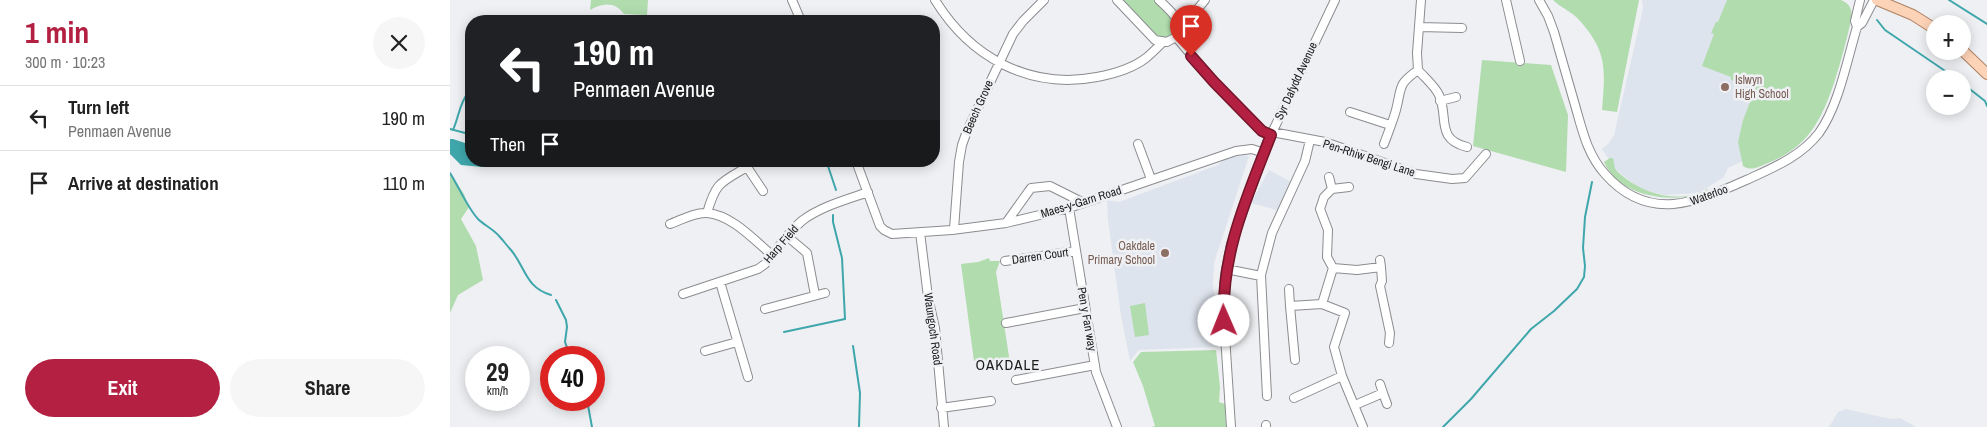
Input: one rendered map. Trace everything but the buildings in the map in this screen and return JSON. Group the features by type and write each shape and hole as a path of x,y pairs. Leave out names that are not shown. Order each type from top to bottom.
{"main road":[{"path":"1875,0 1889,2 1926,23"},
{"path":"1971,59 1987,74"}],"street":[{"path":"792,0 798,15"},
{"path":"935,0 953,28 980,51 998,62 1029,75 1045,79 1087,79 1112,74 1146,59 1163,42 1176,37"},
{"name":"Beech Grove","path":"954,229 959,162 967,131 998,62 1013,34 1044,0"},
{"path":"1118,0 1150,36 1155,40 1163,42"},
{"path":"1159,0 1175,17 1179,26"},
{"path":"1176,37 1179,26 1191,17 1205,0"},
{"name":"Syr Dafydd Avenue","path":"1231,427 1224,305 1226,269 1234,234 1272,134 1335,0"},
{"path":"1421,0 1417,53 1418,70 1435,89 1440,101 1447,134 1457,144 1467,146"},
{"path":"1506,0 1520,62"},
{"name":"Waterloo","path":"1539,0 1554,32 1585,138 1596,162 1616,185 1629,194 1648,201 1670,204 1687,203 1714,195 1784,162 1807,146 1820,131 1830,114 1857,26 1856,21 1860,0"},
{"name":"Waterloo","path":"1857,26 1862,23 1875,0"},
{"path":"1419,27 1462,28"},
{"path":"1176,37 1214,82 1262,131 1272,134"},
{"path":"1384,144 1401,86 1405,80 1418,70"},
{"path":"1440,101 1456,97"},
{"path":"1350,112 1390,125"},
{"name":"Pen-Rhiw Bengi Lane","path":"1272,134 1325,142 1416,174 1452,179 1465,178 1486,154"},
{"path":"1267,396 1261,276 1272,234 1305,161 1310,140"},
{"path":"1138,144 1151,179"},
{"name":"Maes-y-Garn Road","path":"868,192 880,226 892,234 954,229 1006,223 1069,208 1236,151 1252,149 1264,153"},
{"path":"707,213 714,191 741,167"},
{"path":"747,167 763,191"},
{"path":"858,167 868,192"},
{"path":"1329,177 1332,189"},
{"path":"1006,223 1031,188 1050,186 1084,203"},
{"path":"1322,304 1333,268 1327,257 1328,230 1320,210 1324,197 1332,189 1349,187"},
{"name":"Harp Field","path":"683,294 758,269 796,226 818,210 868,192"},
{"name":"Pen y Fan way","path":"1069,208 1095,365 1117,427"},
{"path":"670,224 698,214 707,213 717,216 736,226 772,255"},
{"name":"Waungoch Road","path":"920,232 928,296 935,328 944,427"},
{"path":"788,237 807,253 814,295"},
{"name":"Darren Court","path":"1005,261 1076,251"},
{"path":"1333,268 1357,270 1380,263 1382,281 1380,286 1390,333 1390,343"},
{"path":"1226,269 1261,276"},
{"path":"720,282 748,377"},
{"path":"1289,289 1295,360"},
{"path":"765,309 825,293"},
{"path":"1290,306 1322,304 1345,313 1334,347 1342,376 1363,427"},
{"path":"1006,323 1085,308"},
{"path":"704,351 737,342"},
{"path":"1016,380 1095,365"},
{"path":"1294,398 1342,376"},
{"path":"1380,384 1387,404"},
{"path":"1355,406 1383,393"},
{"path":"941,408 991,401"}],"shaded area":[{"name":"Islwyn High School","path":"1642,0 1770,0 1745,164 1743,161 1728,168 1724,177 1699,193 1665,195 1642,190 1616,170 1602,149 1614,135 1643,9"},
{"name":"Oakdale Primary School","path":"1242,155 1249,156 1214,263 1213,283 1218,347 1139,350 1130,361 1121,316 1107,200 1119,202 1218,165 1224,159"},
{"path":"1269,170 1293,183 1280,211 1251,203"},
{"path":"1846,409 1890,419 1900,418 1916,427 1829,427 1838,412"}],"green space":[{"path":"591,0 648,0 647,15 624,14 617,7 608,4 590,10"},
{"path":"1122,0 1155,0 1172,19 1174,30 1172,34 1166,38 1155,35"},
{"path":"1553,0 1639,0 1617,112 1602,110 1604,73 1603,63 1596,43 1578,19"},
{"path":"1727,0 1841,0 1848,5 1852,13 1834,83 1818,121 1803,141 1793,149 1782,157 1759,167 1746,168 1743,166 1738,142 1743,120 1756,87 1742,81 1741,83 1731,80 1731,77 1702,66 1714,34 1711,33"},
{"path":"1482,60 1551,65 1568,115 1566,172 1473,146"},
{"path":"1610,158 1613,158 1616,170 1634,184 1654,193 1675,197 1650,195 1635,191 1622,184 1604,162"},
{"path":"450,173 464,194 469,207 461,219 476,246 483,280 458,295 450,313"},
{"path":"1707,189 1708,191 1695,195 1675,197 1697,194"},
{"path":"989,258 990,261 1000,261 996,272 1010,363 974,361 961,264 978,262"},
{"path":"1145,303 1149,335 1135,337 1130,306"},
{"path":"1216,350 1220,387 1219,402 1225,404 1226,427 1151,427 1155,426 1143,386 1133,362 1141,352"}],"water":[{"path":"450,139 465,143 465,165 461,165 450,154"}],"waterway":[{"path":"1949,0 1987,24"},
{"path":"1877,20 1885,30 1944,70"},
{"path":"1971,90 1985,101 1987,106"},
{"path":"453,130 465,98"},
{"path":"450,129 465,133"},
{"path":"828,167 836,190"},
{"path":"450,173 478,219 497,234 511,250 531,282 542,292 551,295"},
{"path":"1443,427 1471,399 1531,329 1554,311 1577,289 1584,277 1585,217 1592,182"},
{"path":"784,332 845,319 842,258 833,215"},
{"path":"556,300 566,320 566,346"},
{"path":"853,346 860,393 859,427"},
{"path":"589,411 592,427"}],"place":[{"name":"Islwyn High School","path":"1725,87"},
{"name":"Oakdale Primary School","path":"1165,253"}],"district":[{"name":"OAKDALE","path":"1008,364"}],"route":[{"path":"1191,56 1262,131 1271,135 1231,244 1225,275 1224,321"}]}
